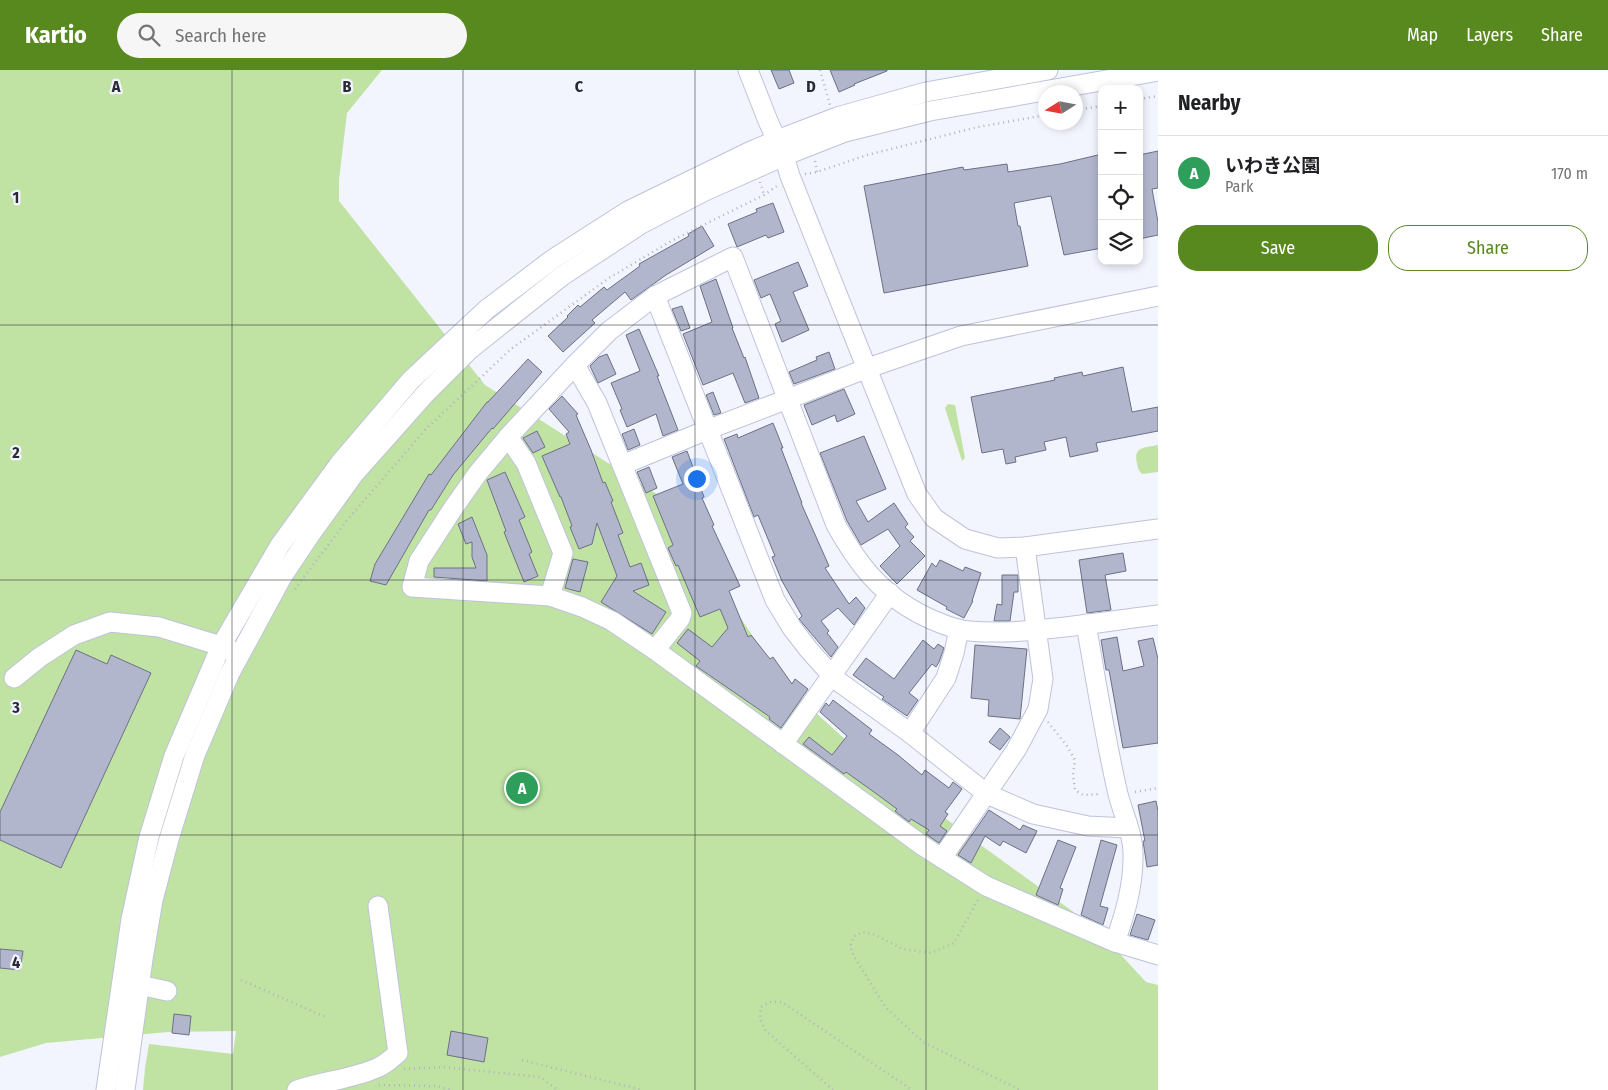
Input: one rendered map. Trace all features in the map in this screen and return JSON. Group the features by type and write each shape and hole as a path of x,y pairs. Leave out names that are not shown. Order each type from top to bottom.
{"street":[{"path":"748,70 781,148 790,176 917,494 934,518 965,539 998,548 1025,547 1158,529"},
{"path":"125,1090 139,986 154,900 178,806 195,755 230,673 282,577 354,474 426,393 469,350 562,276 641,224 705,191 837,117 926,92 1048,70"},
{"path":"106,1090 130,919 149,837 174,756 221,646 280,545 340,463 411,380 487,309 552,259 628,211 781,148 930,111 1158,71"},
{"path":"1158,615 1037,631 986,632 959,629 918,613 890,593 871,576 853,554 836,525 733,257 654,296 609,332 575,365 508,437 478,473 442,524 419,561 412,587 550,596 582,606 612,621 655,650 923,846 986,886 1115,942 1158,954"},
{"path":"654,296 775,600 792,628 832,675 910,733 986,794 1032,814 1088,826 1128,828"},
{"path":"622,465 868,368 961,336 1158,296"},
{"path":"575,365 597,403 682,613 680,619 655,650"},
{"path":"508,437 526,463 563,553 550,596"},
{"path":"942,858 1016,750 1038,709 1043,679 1025,547"},
{"path":"783,744 890,593"},
{"path":"14,678 40,657 74,635 110,622 159,627 221,646 240,655"},
{"path":"1086,624 1118,792 1134,854 1132,880 1126,912 1115,942"},
{"path":"910,733 946,678 959,629"},
{"path":"296,1090 312,1084 382,1067 398,1053 378,906"},
{"path":"139,986 166,991"}],"path":[{"path":"820,70 831,108 837,117"},
{"path":"1143,98 1158,96"},
{"path":"1083,109 1098,107"},
{"path":"1038,709 1067,746 1075,760 1074,790 1083,795 1158,788"},
{"path":"986,886 954,943 931,953 902,949 876,935 863,932 854,936 850,947 886,1008 923,1042 1020,1090"},
{"path":"241,980 328,1018"},
{"path":"833,1090 766,1030 760,1019 761,1007 770,1002 782,1002 912,1090"},
{"path":"522,1060 642,1090"},
{"path":"397,1070 443,1067 540,1077 558,1090"},
{"path":"379,1085 436,1086 452,1090"}],"green space":[{"path":"0,70 382,70 347,113 339,180 339,201 485,385 660,496 785,685 867,759 978,843 1097,929 1146,982 1158,985 1158,1090 143,1090 149,1044 233,1054 236,1031 168,1032 46,1043 0,1057"},
{"path":"948,404 955,405 965,458 962,461 945,408"},
{"path":"1158,445 1158,472 1142,474 1138,468 1136,457 1138,451"}],"building":[{"path":"771,70 789,70 794,83 779,89"},
{"path":"830,70 887,70 887,71 839,92"},
{"path":"1158,151 1158,188 1152,189 1158,222 1158,235 1143,238 1143,175 1143,154"},
{"path":"1098,155 1098,249 1064,255 1051,196 1014,203 1028,266 884,293 864,186 963,167 964,170 1007,164 1008,172 1060,164"},
{"path":"773,203 784,232 768,238 766,235 737,247 728,224 757,212 756,209"},
{"path":"702,226 714,246 666,275 631,300 625,292 592,320 595,323 563,352 548,336 578,305 580,307 604,287 607,290 640,266 639,264 689,236 688,234"},
{"path":"798,262 808,286 793,292 809,330 782,342 775,324 781,321 770,294 761,298 754,280"},
{"path":"716,279 732,328 745,357 759,398 745,403 733,373 703,385 683,334 712,322 700,286"},
{"path":"682,306 690,328 681,331 672,309"},
{"path":"639,329 659,376 657,376 678,430 663,436 656,414 627,427 611,383 640,371 626,335"},
{"path":"829,352 835,369 794,384 789,372 817,360 816,357"},
{"path":"607,354 616,374 598,383 590,366 599,357"},
{"path":"528,359 542,372 453,475 431,510 429,510 386,585 370,581 375,564 429,474 431,475 487,402"},
{"path":"1123,367 1132,412 1158,407 1158,431 1096,443 1098,451 1070,457 1066,437 1044,442 1046,450 1015,457 1016,462 1006,464 1003,449 982,453 971,397 1055,380 1054,378 1082,372 1083,376"},
{"path":"844,389 855,414 837,422 835,415 812,425 804,405"},
{"path":"713,392 721,413 714,415 706,395"},
{"path":"562,396 578,414 576,415 603,483 605,482 613,501 611,502 623,533 618,535 630,567 641,563 649,585 633,591 666,612 652,634 601,602 617,576 597,523 592,544 579,549 561,497 542,456 570,444 566,434 569,432 549,409"},
{"path":"773,423 801,503 829,566 825,568 849,604 856,597 865,608 854,625 838,608 821,621 829,631 827,633 838,647 831,657 799,619 802,616 782,581 772,557 775,556 758,515 754,517 724,439 737,434 738,438"},
{"path":"634,429 640,445 628,450 622,434"},
{"path":"537,431 545,447 533,453 523,438"},
{"path":"864,436 886,489 856,501 868,522 894,503 908,524 905,527 914,537 910,541 925,556 897,584 880,566 900,546 888,529 861,545 847,521 820,453"},
{"path":"687,451 704,497 702,498 714,525 712,526 740,586 729,591 748,637 751,635 770,659 773,657 792,684 795,679 808,689 781,728 769,719 770,717 696,666 700,661 677,643 688,629 712,647 728,628 720,609 700,617 678,565 676,566 668,548 673,545 653,496 683,484 672,457"},
{"path":"649,467 657,488 646,493 637,472"},
{"path":"505,472 525,517 519,520 532,552 529,554 538,576 524,582 504,532 506,531 487,480"},
{"path":"472,517 487,555 487,581 434,577 434,568 476,568 472,557 472,542 466,544 458,524"},
{"path":"1123,553 1126,571 1105,575 1111,610 1087,613 1079,560"},
{"path":"573,559 588,562 580,592 565,588"},
{"path":"940,560 963,571 965,567 981,573 973,601 964,618 917,590 932,563 936,567"},
{"path":"1002,575 1018,575 1018,592 1014,592 1010,621 994,621 997,604 1002,605"},
{"path":"1117,637 1123,671 1144,666 1138,641 1153,638 1158,659 1158,743 1123,748 1109,670 1106,670 1101,640"},
{"path":"923,640 934,649 938,644 944,648 936,667 932,664 909,693 918,700 907,716 882,699 884,697 853,675 866,658 894,679"},
{"path":"975,645 1027,649 1020,719 988,716 989,700 971,698"},
{"path":"76,650 107,664 111,655 151,673 61,868 0,840 0,812"},
{"path":"833,700 872,730 869,734 922,775 925,770 949,788 953,782 962,789 945,812 948,814 940,826 947,831 939,843 926,834 929,830 911,819 909,822 895,811 897,809 874,792 846,772 844,774 803,744 809,737 832,755 847,736 820,712 826,703 829,706"},
{"path":"1000,728 1010,737 1000,750 989,742"},
{"path":"1156,801 1158,811 1158,865 1147,867 1143,841 1145,841 1138,805"},
{"path":"989,810 1020,830 1023,825 1037,831 1026,853 1003,841 1000,846 985,836 971,863 958,855"},
{"path":"1058,840 1076,847 1060,888 1063,889 1058,905 1036,895"},
{"path":"1101,840 1117,845 1100,906 1108,908 1103,925 1081,915"},
{"path":"1137,914 1155,920 1148,940 1130,935"},
{"path":"0,949 23,951 20,970 0,968"},
{"path":"174,1014 191,1016 189,1035 172,1033"},
{"path":"451,1031 488,1038 484,1062 447,1055"}],"place":[{"name":"いわき公園","path":"522,788"}]}
